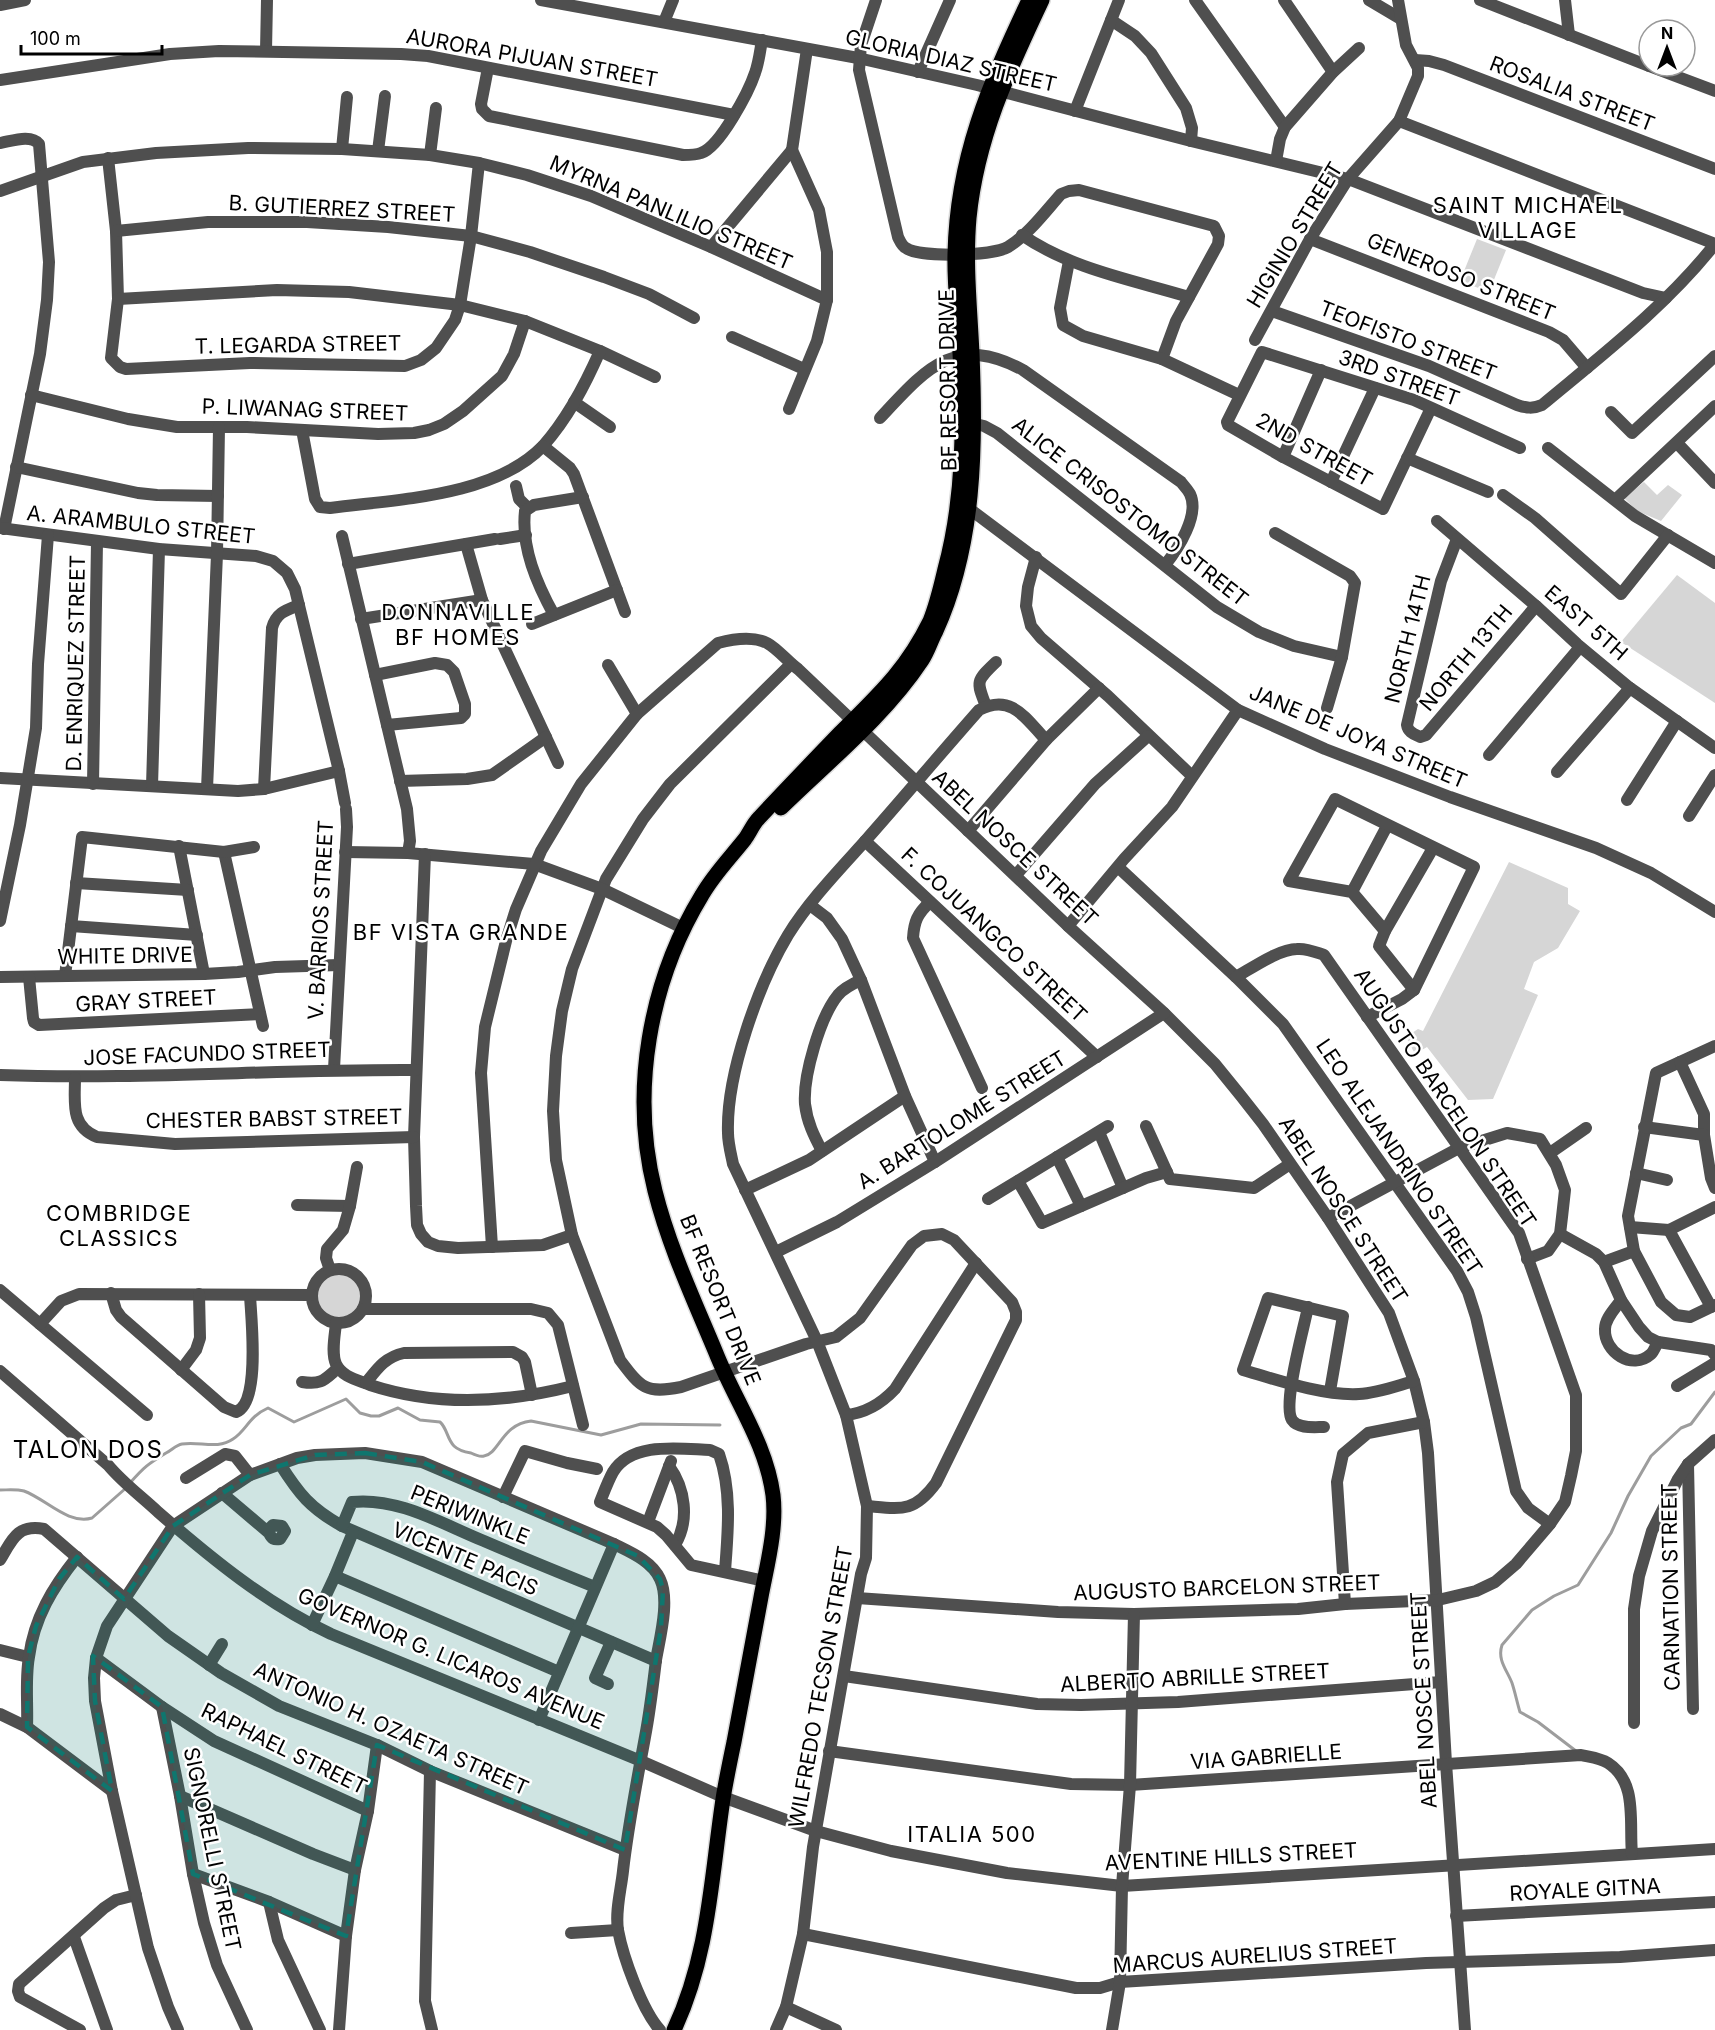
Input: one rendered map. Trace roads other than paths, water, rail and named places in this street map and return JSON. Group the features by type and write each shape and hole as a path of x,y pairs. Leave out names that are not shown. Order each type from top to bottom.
{"main road":[{"name":"BF RESORT DRIVE","path":"675,2030 692,1987 704,1939 723,1797 764,1581 772,1532 774,1500 768,1469 757,1436 723,1371 673,1249 655,1193 647,1152 644,1114 645,1065 651,1023 664,977 683,928 703,892 747,836 757,831 856,726 902,687 923,658 945,611 962,552 968,422 961,255 957,218 966,159 1029,0"},
{"name":"BF RESORT DRIVE","path":"995,89 1042,0"}],"street":[{"path":"0,5 25,0"},
{"path":"267,0 267,51"},
{"name":"GLORIA DIAZ STREET","path":"541,0 858,58 995,89 1191,141 1348,179 1643,292 1666,298"},
{"path":"664,22 673,0"},
{"path":"876,0 858,58 861,80 898,237 906,248 913,252 961,255 1006,248 1022,235 1061,194 1069,190 1078,190 1214,226 1219,236 1218,244 1176,321 1162,359"},
{"path":"918,72 950,0"},
{"path":"1075,111 1119,0"},
{"path":"1195,0 1285,127"},
{"path":"1284,0 1333,72"},
{"path":"1369,0 1401,19"},
{"path":"1398,0 1406,45 1415,60"},
{"path":"1480,0 1637,61"},
{"path":"1565,0 1569,35"},
{"path":"1111,20 1135,36 1151,53 1186,108 1191,128 1191,141"},
{"path":"488,68 481,104 482,110 489,116 683,155 701,153 709,149 735,115 756,72 762,40"},
{"path":"711,247 792,150 807,48"},
{"path":"1276,161 1285,127 1333,72 1359,48"},
{"name":"AURORA PIJUAN STREET","path":"0,80 170,54 219,51 401,54 428,56 735,115"},
{"name":"HIGINIO STREET","path":"1255,340 1310,239 1348,179 1399,121 1418,76 1415,60"},
{"name":"ROSALIA STREET","path":"1415,60 1444,65 1715,169"},
{"path":"1681,78 1715,91"},
{"path":"378,151 385,96"},
{"path":"342,149 347,97"},
{"path":"430,155 436,108"},
{"path":"1399,121 1715,244 1666,298 1587,368"},
{"path":"0,143 30,139 37,141 40,148 49,262 40,354 2,529"},
{"name":"MYRNA PANLILIO STREET","path":"0,191 83,162 195,149 342,149 430,155 479,163 527,175 591,196 827,300"},
{"path":"789,409 804,369 818,341 827,300 827,252 819,210 792,150"},
{"path":"108,158 116,231 118,299 277,290 350,292 460,306 525,321 600,351 655,377"},
{"name":"T. LEGARDA STREET","path":"118,299 111,358 126,369 250,363 405,366 421,360 436,348 455,321 460,306 479,163"},
{"name":"B. GUTIERREZ STREET","path":"116,231 208,222 307,222 388,227 471,236 530,252 604,277 649,294 694,318"},
{"path":"1022,235 1038,246 1069,261 1189,297"},
{"name":"GENEROSO STREET","path":"1310,239 1550,332 1563,340 1587,368"},
{"path":"1069,261 1060,308 1063,325 1083,336 1162,359 1239,395"},
{"name":"TEOFISTO STREET","path":"1272,311 1429,366 1530,408 1542,405 1587,368"},
{"name":"P. LIWANAG STREET","path":"31,395 152,424 177,427 414,434 444,424 463,411 502,376 514,354 525,321"},
{"path":"732,337 804,369"},
{"path":"302,430 315,499 320,507 445,492 474,486 518,466 543,446 583,390 600,351"},
{"name":"3RD STREET","path":"1239,395 1262,352 1375,387 1431,408 1520,448"},
{"path":"880,418 918,377 931,368 966,356 1006,360 1181,482 1191,495 1192,510 1189,525 1165,565"},
{"path":"1611,412 1632,433 1715,356"},
{"path":"1283,457 1321,370"},
{"path":"1331,482 1375,387"},
{"name":"2ND STREET","path":"1239,395 1228,419 1228,425 1382,509 1407,458"},
{"path":"574,402 610,427"},
{"path":"1616,499 1715,406"},
{"path":"1431,408 1407,458 1488,492"},
{"name":"ALICE CRISOSTOMO STREET","path":"968,422 1002,437 1217,607 1259,632 1294,646 1342,657"},
{"path":"207,789 217,554 219,427"},
{"path":"1677,443 1715,483"},
{"path":"543,446 570,468 625,612"},
{"path":"1548,448 1635,516 1715,563"},
{"path":"16,467 147,494 218,496"},
{"path":"516,486 519,499 528,508"},
{"path":"1503,495 1535,518 1621,594 1668,536"},
{"path":"554,615 538,586 526,535 525,511 528,508 583,497"},
{"name":"JANE DE JOYA STREET","path":"964,504 1238,710 1325,749 1596,848 1651,873 1715,912"},
{"name":"EAST 5TH","path":"1437,521 1630,688 1715,748"},
{"name":"A. ARAMBULO STREET","path":"2,529 159,549 256,556 273,561 287,573 295,589 339,771 345,806"},
{"path":"1275,533 1350,576 1356,583 1342,657 1327,708"},
{"path":"0,921 20,825 36,728 38,664 48,535"},
{"path":"348,564 526,535"},
{"path":"342,536 407,809 410,842 408,853"},
{"name":"NORTH 14TH","path":"1426,735 1420,737 1412,733 1407,725 1441,581 1457,539"},
{"name":"D. ENRIQUEZ STREET","path":"93,784 97,542"},
{"path":"466,544 482,600 558,763"},
{"path":"152,786 159,549"},
{"path":"1036,558 1028,587 1026,606 1031,626 1041,638 1099,688 1192,776"},
{"path":"532,624 617,590"},
{"path":"362,619 482,600"},
{"path":"264,789 272,628 274,619 281,613 299,605"},
{"name":"NORTH 13TH","path":"1426,735 1536,606"},
{"name":"ABEL NOSCE STREET","path":"492,1247 481,1073 485,1027 506,940 534,864 581,784 637,714 718,643 735,639 767,643 1068,926 1164,1012 1215,1064 1263,1124 1328,1218 1389,1313 1414,1381 1424,1422 1428,1453 1446,1762 1465,2030"},
{"path":"1489,755 1580,646"},
{"path":"996,662 980,678 978,686 986,706 1001,703 1017,709 1046,740"},
{"path":"375,675 435,663 447,665 454,672 465,704 465,714 461,718 387,725"},
{"path":"791,664 670,784 644,819 602,889 572,969 562,1011 556,1056 553,1111 556,1160 572,1235 620,1360 633,1378 646,1388 661,1391 681,1387 723,1371 837,1336 860,1318 912,1245 924,1236 942,1234 954,1240 1012,1302 1016,1320 936,1483 914,1506 901,1509 867,1506"},
{"path":"608,665 637,714"},
{"path":"968,831 1046,740 1099,688"},
{"path":"1557,772 1630,688"},
{"name":"WILFREDO TECSON STREET","path":"776,2030 786,2007 803,1934 829,1751 866,1558 867,1506 846,1415 817,1341 733,1164 728,1134 730,1103 736,1070 751,1015 767,975 788,935 810,905 916,782 979,710 986,706"},
{"path":"1068,926 1172,807 1238,710"},
{"path":"1627,800 1677,721"},
{"path":"1016,875 1095,784 1148,736"},
{"path":"400,782 466,779 492,775 546,737"},
{"path":"0,778 238,791 264,789 339,771"},
{"path":"1689,816 1715,775"},
{"path":"1367,1017 1402,999 1414,990 1474,867 1334,799 1289,881 1352,892 1385,931"},
{"name":"V. BARRIOS STREET","path":"334,1069 347,827 345,806"},
{"path":"1352,892 1388,826"},
{"path":"65,976 82,837 224,852 254,847"},
{"name":"F. COJUANGCO STREET","path":"865,841 1097,1057"},
{"path":"179,846 204,974"},
{"path":"1414,990 1379,946 1385,931 1433,848"},
{"path":"224,852 250,970"},
{"path":"345,852 425,854 534,864 602,889 683,928"},
{"path":"425,854 414,1137 417,1225 428,1242 438,1246 458,1248 543,1245 572,1235"},
{"name":"LEO ALEJANDRINO STREET","path":"1118,867 1283,1024 1457,1271 1468,1292 1476,1317 1516,1491 1528,1508 1550,1524"},
{"path":"76,883 188,890"},
{"path":"930,902 920,911 914,922 913,938 982,1088"},
{"path":"810,905 827,918 842,939 861,980 905,1096 935,1162"},
{"path":"71,926 197,935"},
{"name":"AUGUSTO BARCELON STREET","path":"857,1598 1058,1612 1134,1614 1298,1609 1345,1604 1438,1600 1476,1591 1495,1582 1516,1564 1550,1524 1564,1502 1576,1451 1576,1395 1519,1233 1324,955 1294,948 1236,977"},
{"name":"WHITE DRIVE","path":"0,977 204,974 275,967 339,965"},
{"name":"GRAY STREET","path":"29,977 34,1022 46,1026 261,1020 250,970"},
{"path":"822,1151 809,1125 805,1102 814,1047 830,1007 838,994 861,980"},
{"name":"A. BARTOLOME STREET","path":"776,1252 837,1222 935,1162 1164,1012"},
{"path":"1669,1230 1713,1306 1690,1317 1676,1314 1662,1302 1634,1251 1628,1216 1656,1073 1715,1046"},
{"path":"1680,1062 1704,1114 1704,1135 1711,1178 1715,1188"},
{"name":"JOSE FACUNDO STREET","path":"0,1075 75,1078 334,1069 416,1070"},
{"name":"CHESTER BABST STREET","path":"75,1078 75,1109 78,1123 86,1132 97,1137 175,1144 414,1137"},
{"path":"746,1190 809,1160 905,1096"},
{"path":"1146,1126 1170,1179 1254,1188 1290,1164"},
{"path":"1644,1127 1704,1135"},
{"path":"1550,1153 1586,1128"},
{"path":"988,1199 1103,1129 1123,1188"},
{"path":"1328,1218 1459,1148 1507,1133 1540,1139 1556,1165 1565,1190 1560,1234 1548,1251 1527,1259"},
{"path":"1057,1157 1081,1206"},
{"path":"330,1270 326,1258 327,1249 343,1230 357,1167"},
{"path":"1018,1181 1042,1223 1146,1178 1167,1172"},
{"path":"1636,1173 1667,1180"},
{"path":"297,1205 350,1206"},
{"path":"1630,1227 1669,1230 1715,1207"},
{"path":"1560,1234 1596,1254 1604,1262 1621,1300 1638,1327 1648,1336 1658,1342 1711,1350 1715,1355"},
{"path":"1604,1262 1634,1251"},
{"path":"846,1415 858,1414 869,1409 885,1400 895,1389 976,1263"},
{"path":"339,1268 348,1270 363,1282 366,1300 363,1309 352,1320 336,1323 326,1320 318,1314 313,1305 311,1295 316,1280 330,1270 339,1268"},
{"path":"0,1290 147,1415"},
{"path":"111,1293 116,1310 121,1317 229,1411 236,1412 242,1410 246,1405 253,1375 250,1295"},
{"path":"40,1324 54,1307 69,1297 79,1294 311,1295"},
{"path":"181,1370 199,1345 200,1294"},
{"path":"1330,1391 1342,1316 1268,1298 1244,1370 1291,1385 1330,1391 1356,1394 1414,1381"},
{"path":"1621,1300 1608,1319 1605,1329 1608,1347 1630,1361 1641,1359 1652,1353 1658,1342"},
{"path":"1308,1307 1291,1385 1290,1414 1292,1419 1302,1426 1324,1427"},
{"path":"363,1309 541,1310 554,1318 558,1325 583,1425"},
{"path":"336,1323 334,1356 339,1368 348,1377 406,1394 456,1400 517,1398 573,1386"},
{"path":"366,1383 386,1360 394,1355 513,1352 522,1357 525,1362 532,1395"},
{"path":"1677,1386 1715,1363"},
{"path":"302,1382 314,1384 324,1381 339,1368"},
{"name":"GOVERNOR G. LICAROS AVENUE","path":"0,1371 108,1465 173,1526 258,1592 312,1625 723,1797"},
{"path":"1345,1604 1337,1482 1343,1454 1368,1433 1424,1422"},
{"path":"1634,1723 1634,1609 1639,1576 1652,1531 1678,1479 1688,1464 1715,1440"},
{"path":"725,1572 727,1495 723,1465 719,1454 710,1450 655,1449 623,1460 614,1470 600,1502 648,1522 666,1535 691,1565 764,1581"},
{"path":"648,1522 676,1449"},
{"path":"503,1497 525,1451 597,1469"},
{"path":"178,2030 148,1948 112,1791 95,1701 96,1658 107,1626 173,1526 250,1475 315,1455 365,1453 422,1462 614,1544 638,1556 652,1568 660,1579 664,1607 625,1850 618,1912 618,1930 631,1972 643,2003 660,2030"},
{"path":"186,1478 225,1454 235,1456 250,1475"},
{"name":"VICENTE PACIS","path":"280,1464 309,1504 347,1529 656,1661"},
{"name":"CARNATION STREET","path":"1688,1464 1693,1709"},
{"path":"669,1466 682,1490 684,1524 675,1545"},
{"path":"222,1493 269,1533"},
{"name":"PERIWINKLE","path":"347,1529 352,1502 385,1502 422,1515 595,1587"},
{"name":"ANTONIO H. OZAETA STREET","path":"0,1560 21,1530 44,1529 168,1636 209,1665 279,1706 377,1745 430,1771 625,1850"},
{"path":"312,1625 335,1576 347,1529"},
{"path":"539,1720 614,1544"},
{"path":"27,1727 28,1657 36,1626 46,1601 59,1579 77,1557"},
{"path":"335,1576 559,1672"},
{"path":"1112,2030 1120,1982 1122,1886 1130,1785 1134,1614"},
{"path":"608,1684 595,1678 610,1642"},
{"path":"209,1665 222,1644"},
{"path":"0,1650 28,1657"},
{"name":"RAPHAEL STREET","path":"96,1658 214,1742 368,1811"},
{"name":"ALBERTO ABRILLE STREET","path":"844,1676 1036,1704 1082,1705 1178,1702 1442,1682"},
{"name":"SIGNORELLI STREET","path":"162,1707 204,1923 217,1965 247,2030"},
{"path":"0,1714 27,1727 112,1791"},
{"path":"339,2030 346,1936 377,1745"},
{"name":"VIA GABRIELLE","path":"829,1751 1071,1784 1130,1785 1336,1772 1446,1762 1540,1759 1581,1755 1606,1761 1621,1774 1629,1791 1632,1854"},
{"path":"430,1771 424,2001 432,2030"},
{"path":"180,1796 355,1870"},
{"name":"AVENTINE HILLS STREET","path":"723,1797 816,1831 891,1851 1007,1873 1122,1886 1715,1849"},
{"path":"193,1874 269,1902 346,1936"},
{"path":"80,2030 20,1997 19,1984 104,1908 116,1900 136,1895"},
{"path":"269,1902 278,1940 320,2030"},
{"name":"ROYALE GITNA","path":"1456,1916 1715,1902"},
{"path":"571,1932 618,1930"},
{"name":"MARCUS AURELIUS STREET","path":"803,1934 1076,1988 1100,1988 1120,1982 1426,1962 1620,1957 1715,1950"},
{"path":"74,1937 107,2030"},
{"path":"786,2007 836,2030"}],"waterway":[{"path":"1576,1751 1538,1722 1520,1712 1512,1683 1502,1660 1502,1645 1532,1610 1578,1585 1611,1533 1628,1496 1651,1456 1681,1428 1691,1424 1715,1392"},
{"path":"130,1483 146,1466 178,1445 189,1443 215,1445 233,1439 256,1415 268,1408 294,1422 346,1399 360,1413 371,1416 379,1416 398,1408 420,1420 440,1422 456,1447 481,1456 494,1450 514,1427 531,1421 601,1435 641,1424 720,1425"},
{"path":"0,1490 24,1491 66,1515 83,1519 92,1518 126,1488"}],"district":[{"name":"SAINT MICHAEL VILLAGE","path":"1528,218"},
{"name":"DONNAVILLE BF HOMES","path":"458,624"},
{"name":"BF VISTA GRANDE","path":"461,932"},
{"name":"COMBRIDGE CLASSICS","path":"119,1226"},
{"name":"TALON DOS","path":"88,1450"},
{"name":"ITALIA 500","path":"972,1834"}]}
